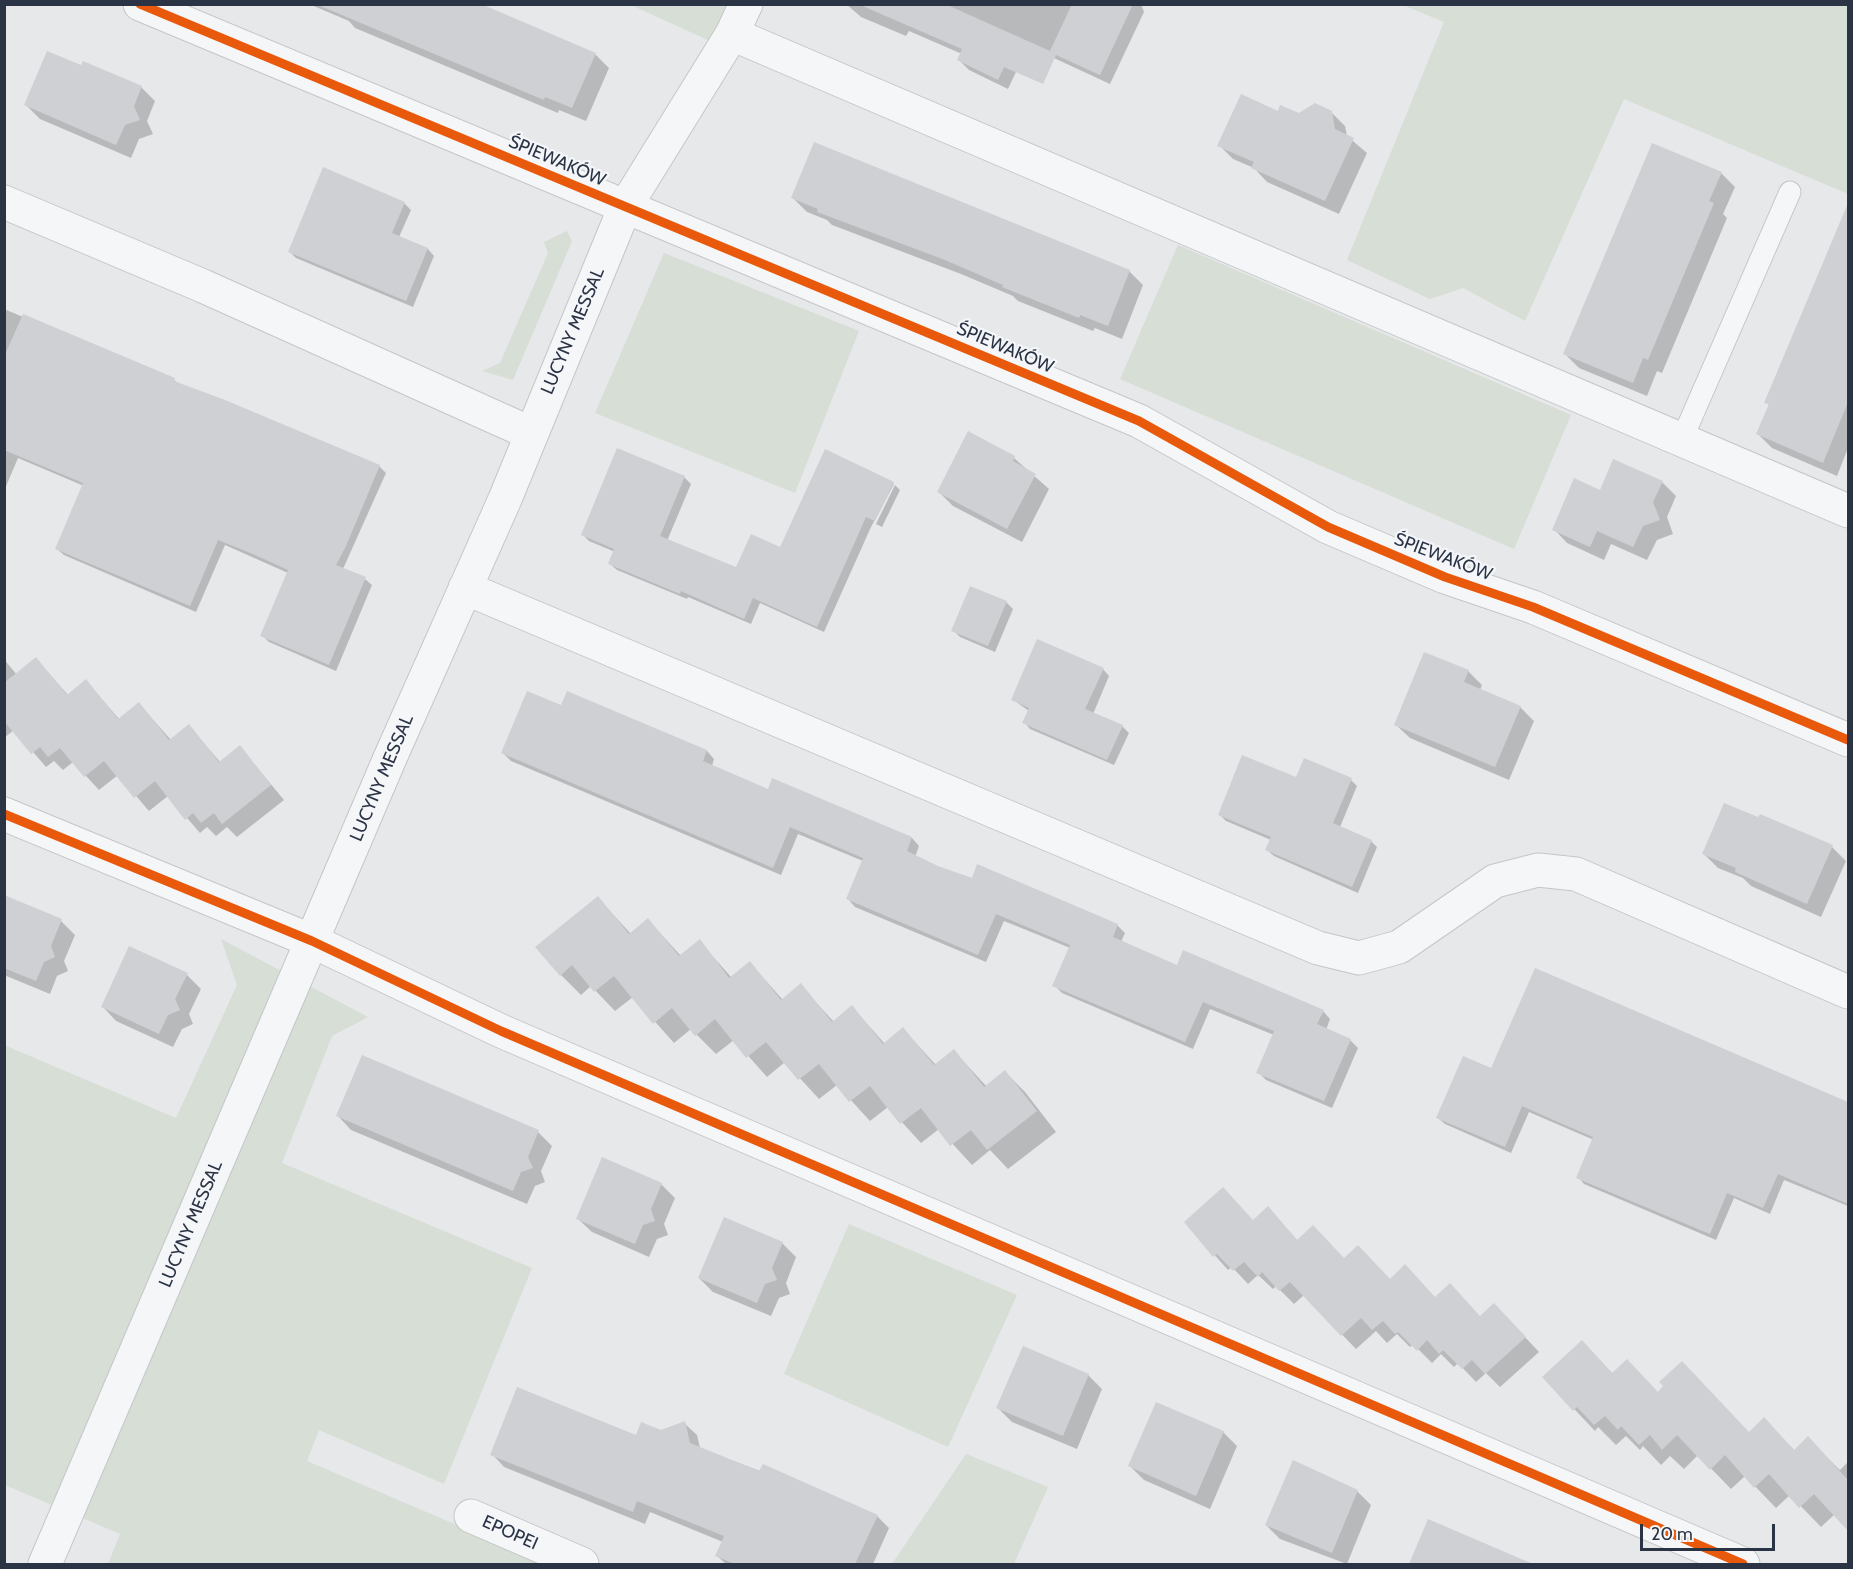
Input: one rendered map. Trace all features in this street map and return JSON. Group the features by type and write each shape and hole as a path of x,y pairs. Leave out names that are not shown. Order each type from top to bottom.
{"street":[{"name":"ŚPIEWAKÓW","path":"140,4 1139,421 1338,532 1445,577 1533,607 1848,740"},
{"name":"LUCYNY MESSAL","path":"45,1564 465,588 625,207 732,34 746,4"},
{"path":"732,34 1848,511"},
{"path":"4,202 203,286 530,433"},
{"path":"465,588 1318,948 1359,958 1399,947 1496,881 1538,870 1576,874 1848,992"},
{"path":"4,814 312,941 501,1031 1743,1564"},
{"name":"EPOPEI","path":"471,1516 582,1564"}],"lane":[{"path":"1682,439 1790,192"}],"shaded area":[{"path":"631,5 727,5 710,41"},
{"path":"1403,5 1848,5 1848,194 1624,99 1525,321 1463,288 1430,299 1347,260 1444,22"},
{"path":"567,231 572,241 513,380 482,371 500,363 548,253 544,242"},
{"path":"1178,245 1571,415 1514,549 1120,379"},
{"path":"664,253 859,331 795,493 595,413"},
{"path":"221,939 368,1017 332,1036 282,1163 532,1268 444,1484 319,1430 307,1461 548,1564 108,1564 120,1534 5,1485 4,1045 176,1118 237,985"},
{"path":"849,1224 1017,1295 948,1447 784,1374"},
{"path":"966,1454 1048,1487 1014,1564 892,1564"}],"building":[{"path":"481,4 596,53 572,108 545,97 544,100 318,5"},
{"path":"858,4 945,4 1050,51 1072,4 1133,4 1100,75 1056,55 1043,84 1004,67 998,80 957,60 962,49"},
{"path":"47,51 81,65 83,61 142,86 134,106 140,120 125,125 116,145 24,105"},
{"path":"1241,94 1278,111 1280,105 1299,113 1315,103 1332,111 1335,129 1354,138 1325,201 1251,168 1254,162 1217,146"},
{"path":"814,142 1130,270 1108,326 1080,315 1079,318 1002,287 1003,285 945,260 817,212 818,209 791,198"},
{"path":"1652,143 1722,172 1709,201 1714,203 1648,360 1643,358 1633,383 1563,354"},
{"path":"323,167 405,202 392,233 428,248 406,301 288,252"},
{"path":"1848,203 1848,402 1823,463 1756,434 1769,404 1764,403"},
{"path":"23,314 175,378 174,381 380,465 336,565 366,577 329,665 260,636 288,570 253,554 218,540 190,606 55,549 83,483 4,450 4,357"},
{"path":"968,431 1015,456 1013,461 1036,474 1007,529 937,492"},
{"path":"617,448 685,476 660,536 736,567 751,534 780,547 825,449 894,482 875,521 866,517 817,627 753,598 744,619 681,591 680,594 608,564 614,549 581,535"},
{"path":"1613,459 1663,481 1653,502 1660,520 1643,526 1633,547 1597,531 1590,547 1552,530 1574,478 1600,490"},
{"path":"970,586 1007,601 988,646 951,631"},
{"path":"1037,639 1104,668 1085,709 1123,725 1107,760 1022,723 1029,708 1011,700"},
{"path":"1424,652 1469,670 1464,682 1521,706 1495,767 1394,725"},
{"path":"36,657 67,695 86,679 118,719 139,702 169,740 189,724 219,762 240,745 271,785 222,824 214,813 201,823 193,813 185,820 155,781 134,798 104,761 84,777 60,748 48,757 40,747 31,754 4,721 4,683"},
{"path":"527,691 561,705 567,691 707,750 703,761 768,789 772,778 912,837 907,851 938,866 972,878 977,864 1118,924 1113,937 1177,965 1183,950 1324,1010 1317,1024 1351,1039 1324,1101 1256,1073 1274,1031 1203,1002 1185,1042 1052,986 1070,945 996,914 978,955 846,899 863,858 790,827 773,868 501,753"},
{"path":"1242,755 1296,777 1304,758 1352,778 1333,823 1372,840 1352,887 1265,850 1271,837 1218,815"},
{"path":"1724,803 1758,817 1760,814 1833,845 1807,904 1735,872 1736,868 1702,854"},
{"path":"4,895 62,919 51,946 55,957 44,962 36,981 4,968"},
{"path":"598,896 629,934 648,918 679,956 700,939 729,978 750,961 781,1000 801,983 832,1022 852,1005 883,1044 903,1027 934,1065 954,1049 984,1087 1005,1070 1037,1111 987,1150 971,1130 950,1146 921,1108 900,1124 870,1086 849,1102 819,1064 798,1080 766,1042 746,1058 715,1019 695,1036 672,1008 653,1024 614,976 594,992 572,965 560,976 535,947"},
{"path":"129,946 188,973 175,999 180,1010 168,1015 159,1034 101,1007"},
{"path":"1535,968 1848,1102 1848,1204 1778,1174 1763,1208 1727,1193 1710,1234 1576,1178 1593,1137 1522,1106 1505,1147 1436,1118 1463,1056 1491,1068"},
{"path":"362,1055 539,1130 528,1157 533,1168 521,1172 513,1191 336,1116"},
{"path":"602,1157 662,1183 651,1209 655,1221 643,1225 635,1244 576,1219"},
{"path":"1223,1187 1253,1220 1268,1206 1297,1240 1313,1225 1344,1258 1358,1245 1390,1279 1405,1264 1435,1297 1450,1283 1480,1316 1494,1303 1526,1337 1485,1374 1472,1360 1462,1369 1443,1350 1439,1354 1427,1340 1417,1351 1398,1332 1395,1334 1383,1321 1372,1330 1361,1318 1341,1336 1290,1282 1279,1291 1262,1272 1258,1277 1244,1262 1233,1271 1217,1254 1213,1257 1184,1222"},
{"path":"724,1217 783,1242 772,1268 777,1280 765,1284 757,1303 698,1278"},
{"path":"1582,1340 1612,1373 1627,1359 1658,1392 1663,1386 1659,1382 1682,1361 1749,1432 1764,1417 1794,1450 1808,1436 1848,1480 1848,1531 1814,1494 1799,1508 1769,1474 1754,1488 1725,1455 1710,1470 1677,1435 1662,1450 1650,1435 1639,1445 1621,1426 1618,1430 1605,1416 1594,1425 1577,1407 1573,1411 1542,1377"},
{"path":"1023,1346 1089,1374 1063,1436 996,1408"},
{"path":"517,1387 636,1435 641,1422 661,1430 685,1421 690,1443 759,1471 763,1464 878,1515 855,1564 735,1564 715,1556 724,1536 637,1501 633,1512 490,1455"},
{"path":"1156,1402 1224,1431 1196,1496 1128,1466"},
{"path":"1293,1460 1358,1490 1332,1553 1265,1525"},
{"path":"1428,1519 1533,1564 1409,1564"}],"cycle path":[{"path":"140,4 1139,421 1328,527 1445,577 1533,607 1848,740"},
{"path":"4,814 312,941 501,1031 1743,1564"}]}
